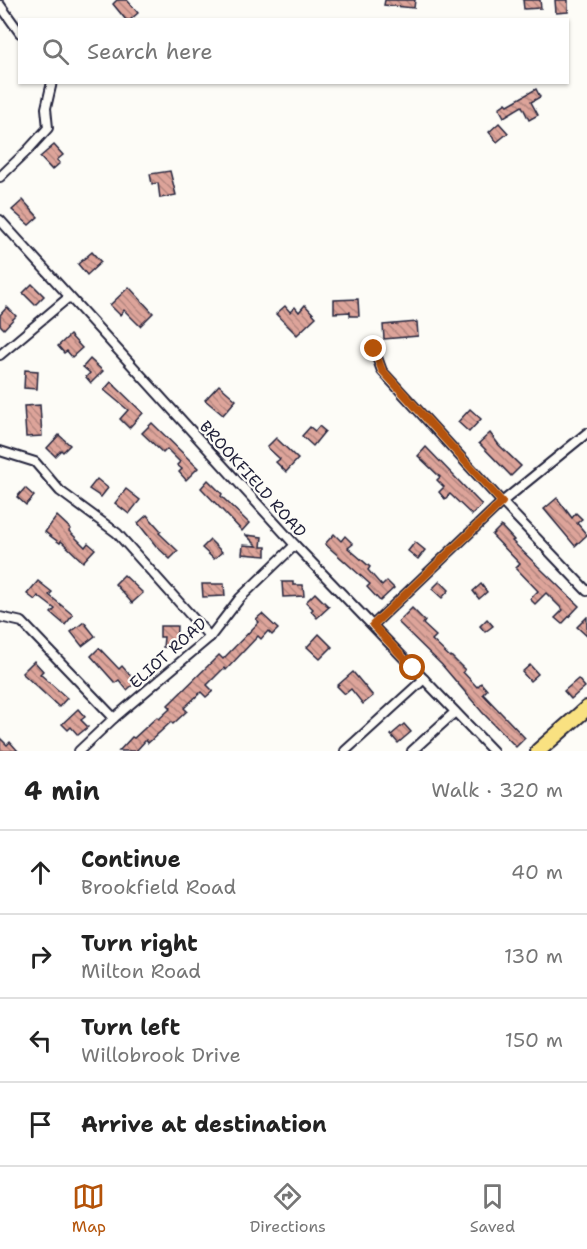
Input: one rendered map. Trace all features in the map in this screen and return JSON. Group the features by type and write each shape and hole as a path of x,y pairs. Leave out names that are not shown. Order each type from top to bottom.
{"highway":[{"path":"538,751 587,708"}],"street":[{"path":"0,5 18,30"},
{"path":"0,177 48,128 46,108 52,84"},
{"name":"BROOKFIELD ROAD","path":"0,220 296,545 493,751"},
{"path":"0,355 69,297"},
{"path":"374,349 382,370 587,591"},
{"path":"373,625 502,502 587,433"},
{"path":"0,451 34,462 60,491 117,533 210,637"},
{"name":"ELIOT ROAD","path":"80,751 114,718 210,637 240,598 296,545"},
{"path":"0,617 22,622 114,718"},
{"path":"345,751 424,679"},
{"path":"412,751 455,712"}],"building":[{"path":"117,0 127,0 138,13 132,18 124,18 113,4"},
{"path":"385,0 415,0 414,8 384,5"},
{"path":"523,0 540,0 541,8 524,9"},
{"path":"555,0 568,0 568,12 556,13"},
{"path":"536,89 540,97 531,102 538,115 529,120 522,106 504,117 499,108"},
{"path":"499,123 508,133 497,142 489,132"},
{"path":"54,145 63,155 57,160 60,163 52,170 40,157"},
{"path":"170,171 176,195 160,198 158,183 152,184 150,174"},
{"path":"23,200 38,217 29,225 12,210"},
{"path":"92,252 101,262 87,275 78,264"},
{"path":"32,284 44,296 35,305 23,293"},
{"path":"129,287 153,313 140,326 124,310 120,315 110,305"},
{"path":"358,299 359,316 350,316 350,312 334,313 334,300"},
{"path":"305,305 316,317 297,335 276,314 285,306 290,312 295,307 299,312"},
{"path":"7,307 16,316 4,329 0,325 0,315"},
{"path":"417,322 418,336 384,339 383,325"},
{"path":"70,335 82,348 72,357 58,346"},
{"path":"90,359 103,371 91,383 86,377 90,373 83,367"},
{"path":"25,370 38,371 37,389 24,388"},
{"path":"111,382 143,413 129,428 120,419 128,410 104,390"},
{"path":"219,385 236,400 223,415 205,400"},
{"path":"40,405 42,436 26,437 24,406"},
{"path":"470,409 481,419 469,432 458,422"},
{"path":"152,423 198,468 186,480 179,472 182,469 177,465 180,462 167,449 163,453 142,433"},
{"path":"319,426 325,431 313,446 302,436 310,427 315,431"},
{"path":"490,433 521,466 511,476 479,443"},
{"path":"59,435 70,445 55,456 47,448"},
{"path":"276,438 298,459 286,472 276,462 280,459 267,447"},
{"path":"426,447 482,505 472,515 450,494 445,499 439,492 444,487 437,480 440,477 418,456"},
{"path":"97,479 108,488 101,497 89,489"},
{"path":"208,480 249,523 242,531 201,488"},
{"path":"25,488 34,496 26,505 17,497"},
{"path":"126,489 140,500 129,514 115,503"},
{"path":"557,498 572,518 576,513 582,519 577,523 587,535 575,546 544,509"},
{"path":"147,515 161,531 159,533 178,551 170,559 156,546 138,523"},
{"path":"57,516 85,547 88,543 95,549 83,562 61,541 60,543 45,532"},
{"path":"501,526 514,540 512,541 579,606 562,624 555,618 563,610 546,593 535,604 530,599 538,591 516,568 520,564 492,535"},
{"path":"334,534 341,541 345,536 353,544 348,548 370,567 368,570 382,586 387,581 394,588 380,601 367,587 370,584 325,544"},
{"path":"246,535 262,537 261,547 266,547 266,556 242,554 243,545 257,546"},
{"path":"210,540 222,552 214,559 202,548"},
{"path":"415,542 425,550 418,559 408,551"},
{"path":"124,575 143,593 132,603 115,584"},
{"path":"38,581 52,592 49,595 73,615 65,625 51,613 55,609 38,596 35,600 27,594"},
{"path":"440,581 449,590 442,598 432,589"},
{"path":"282,582 303,585 304,596 283,597"},
{"path":"202,584 224,584 225,596 203,597"},
{"path":"481,584 487,592 479,599 473,591"},
{"path":"315,593 329,607 317,618 311,611 313,609 306,602"},
{"path":"412,608 425,621 423,624 436,636 432,640 465,670 463,672 477,687 481,683 487,690 483,694 525,738 516,747 442,665 398,622"},
{"path":"262,614 278,629 272,635 268,631 261,639 258,636 226,670 224,668 207,685 213,691 206,697 201,692 184,708 187,711 148,743 146,740 136,751 119,751 132,737 134,738 157,717 159,719 171,708 168,705 219,655 223,659 259,622 256,619"},
{"path":"587,617 587,636 577,627"},
{"path":"487,619 493,626 485,632 480,626"},
{"path":"84,622 95,636 82,646 71,632"},
{"path":"160,626 177,626 176,648 163,647 164,637 160,637"},
{"path":"319,634 332,647 320,659 307,647"},
{"path":"99,648 119,669 122,666 136,682 127,690 119,680 115,683 91,656"},
{"path":"34,661 43,671 40,674 67,698 59,707 22,673"},
{"path":"530,665 538,674 530,681 522,672"},
{"path":"353,672 373,696 363,704 351,689 345,694 337,686"},
{"path":"578,679 585,687 571,699 564,691"},
{"path":"78,709 85,717 81,720 88,727 78,735 71,727 68,730 62,724"},
{"path":"404,724 411,732 398,743 391,735"},
{"path":"0,738 7,745 10,742 18,751 0,751"}],"route":[{"path":"374,349 382,370 502,502 373,625 413,668"}]}
